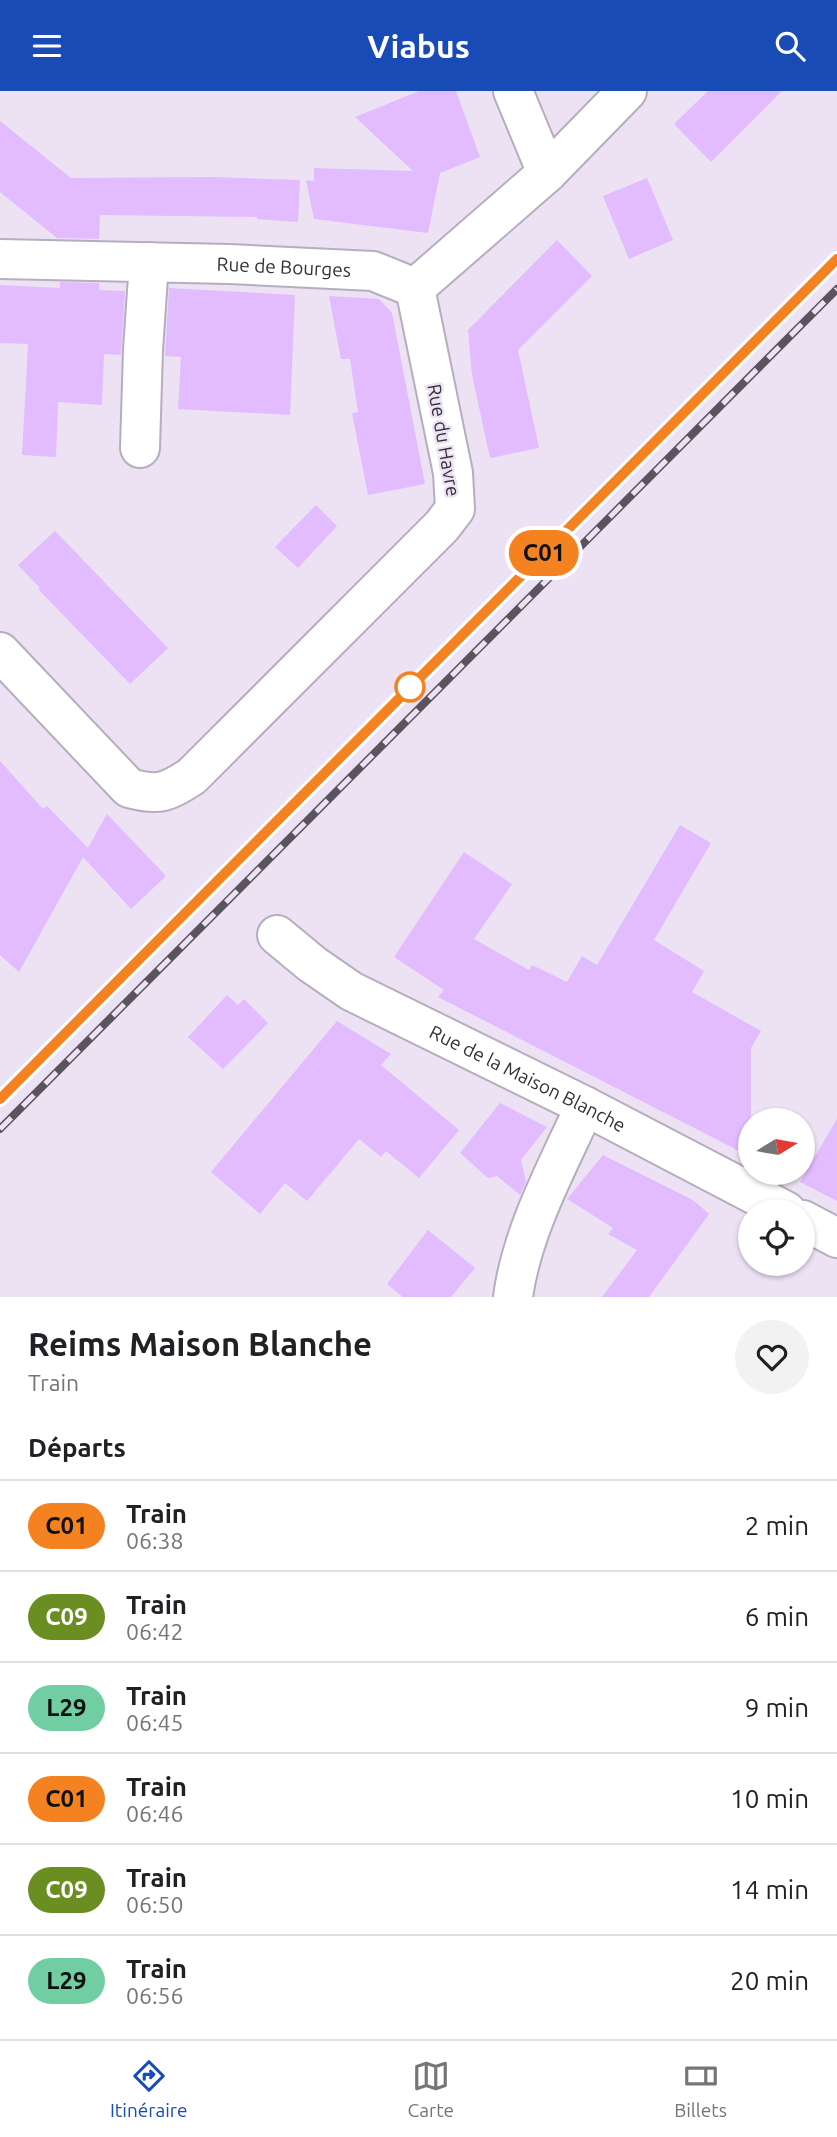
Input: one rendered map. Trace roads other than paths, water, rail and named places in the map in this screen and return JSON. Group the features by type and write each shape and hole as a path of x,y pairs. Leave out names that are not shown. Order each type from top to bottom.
{"street":[{"path":"513,91 547,173"},
{"path":"415,288 547,173 627,91"},
{"name":"Rue de Bourges","path":"0,259 373,271 415,288"},
{"path":"140,449 149,262"},
{"name":"Rue du Havre","path":"0,652 129,788 146,793 161,793 173,789 192,776 442,526 455,509 453,473 415,288"},
{"name":"Rue de la Maison Blanche","path":"277,935 351,991 586,1105 763,1199"},
{"path":"513,1297 516,1272 544,1196 586,1105"},
{"path":"815,1226 837,1238"}],"railway":[{"path":"0,1099 837,259"},
{"path":"0,1129 837,289"}],"train":[{"name":"C01","path":"0,1099 837,259"}]}
